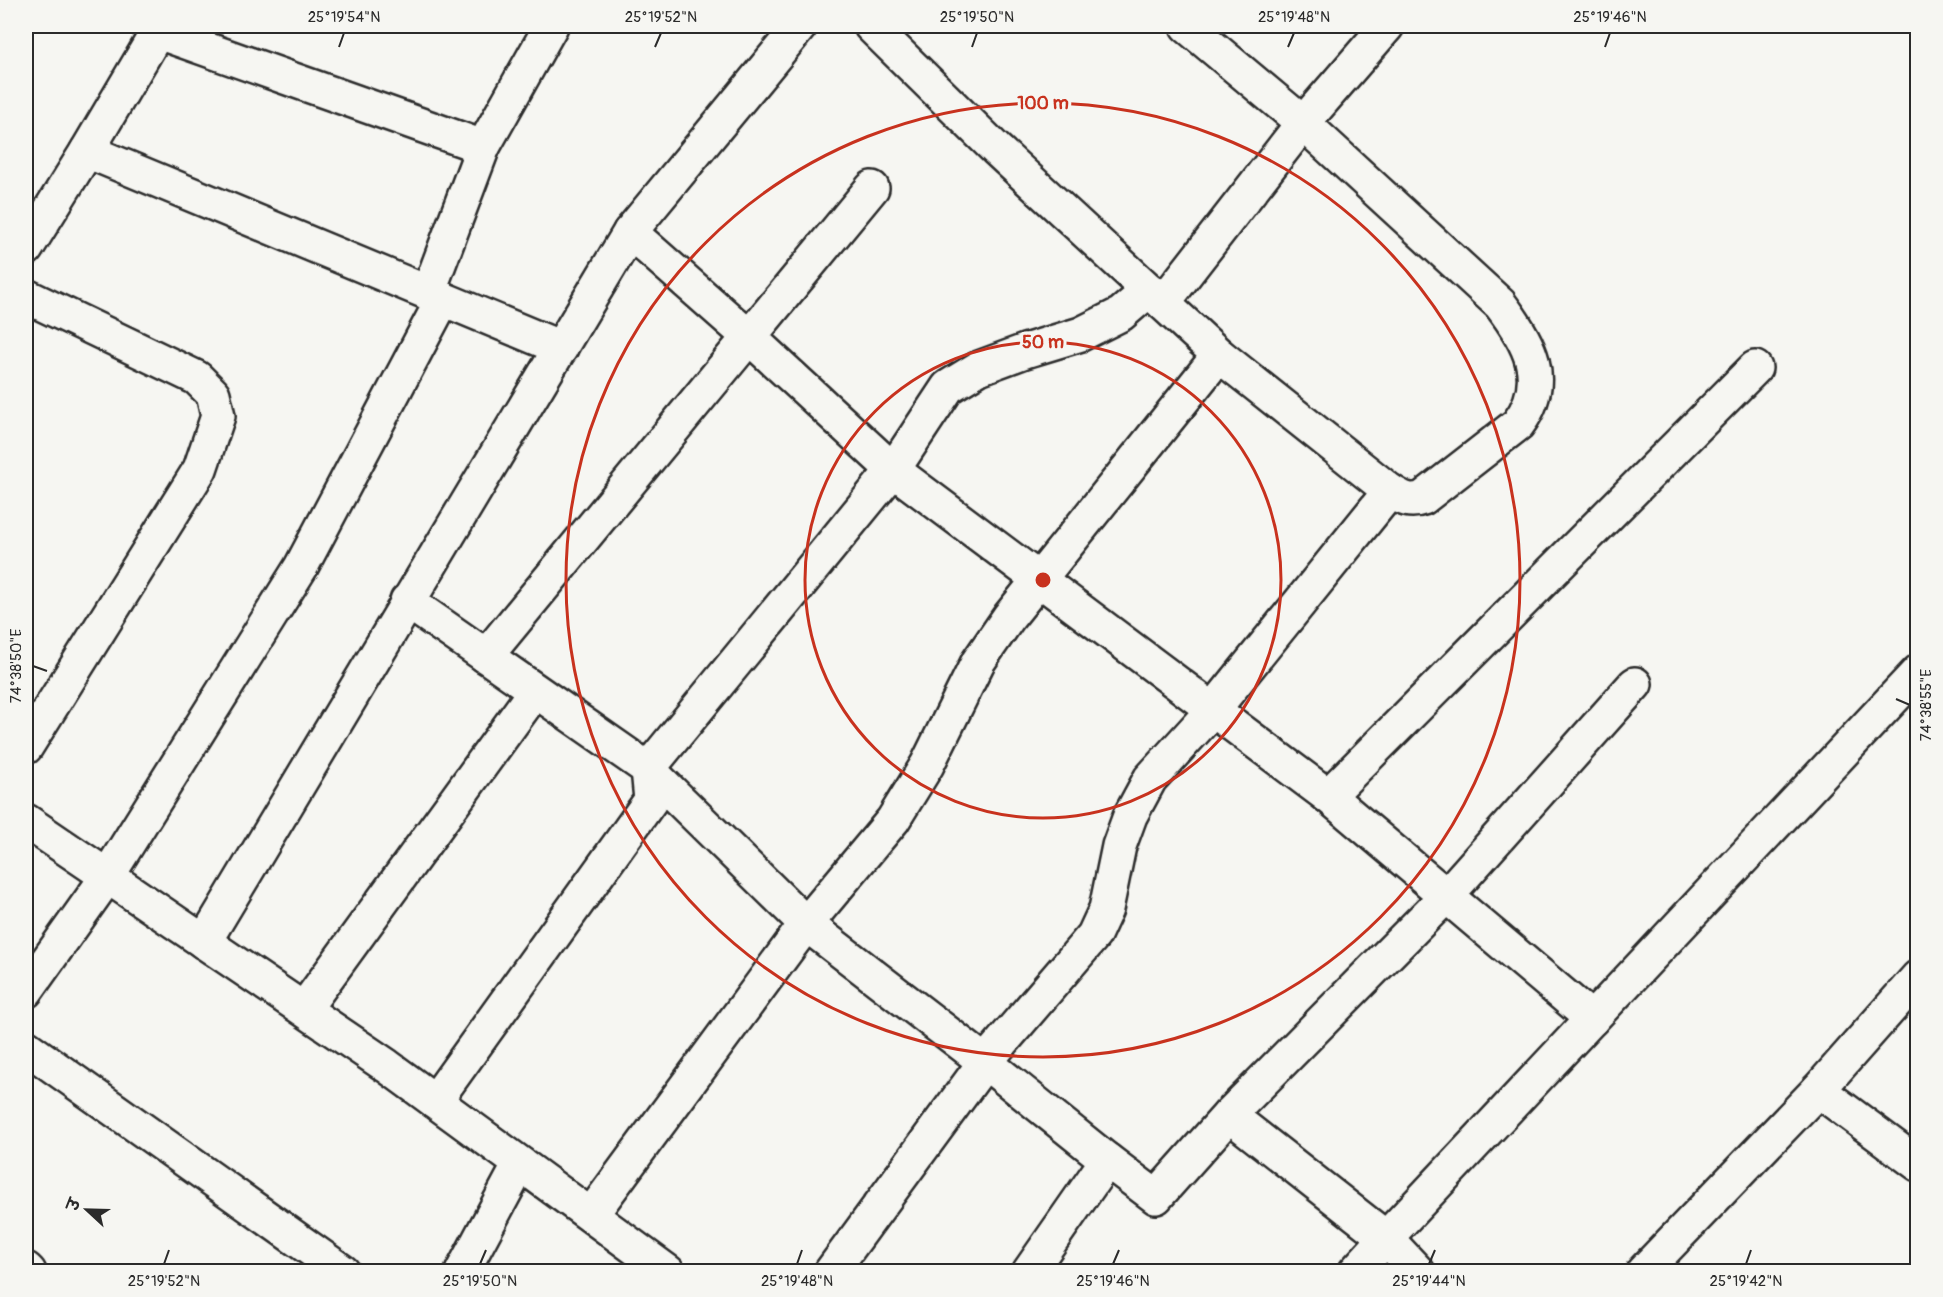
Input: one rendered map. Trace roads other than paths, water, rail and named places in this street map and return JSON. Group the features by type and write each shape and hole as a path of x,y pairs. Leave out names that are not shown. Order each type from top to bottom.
{"street":[{"path":"26,991 106,877 301,567 435,296 483,147 548,26"},
{"path":"204,942 630,232 800,26"},
{"path":"871,26 996,149 1219,356 1390,490 1406,500 1413,501 1423,498 1518,424 1527,412 1536,381 1531,357 1519,329 1500,304 1303,123 1187,26"},
{"path":"435,1101 651,800 648,769 893,470 948,387 979,368 1081,334 1156,297 1387,26"},
{"path":"26,249 160,29 483,147"},
{"path":"87,151 561,348"},
{"path":"486,656 872,188"},
{"path":"630,232 749,337 893,470 1328,796 1592,1019"},
{"path":"26,296 197,378 213,394 218,417 200,469 26,747"},
{"path":"591,1215 806,924 893,820 927,765 978,662 1009,617 1219,356"},
{"path":"1328,796 1755,368"},
{"path":"831,1272 985,1062 1094,935 1106,909 1119,846 1130,816 1150,779 1213,710 1390,490"},
{"path":"407,601 648,769 806,924 1156,1197 1229,1115 1446,896 1635,684"},
{"path":"1355,1272 1917,672"},
{"path":"304,1009 535,691"},
{"path":"26,821 387,1066 591,1215 654,1267"},
{"path":"1643,1272 1818,1090 1917,977"},
{"path":"26,1047 343,1272"},
{"path":"1818,1090 1917,1164"},
{"path":"1229,1115 1386,1238 1418,1272"},
{"path":"1029,1272 1107,1160"},
{"path":"462,1272 520,1164"}]}
